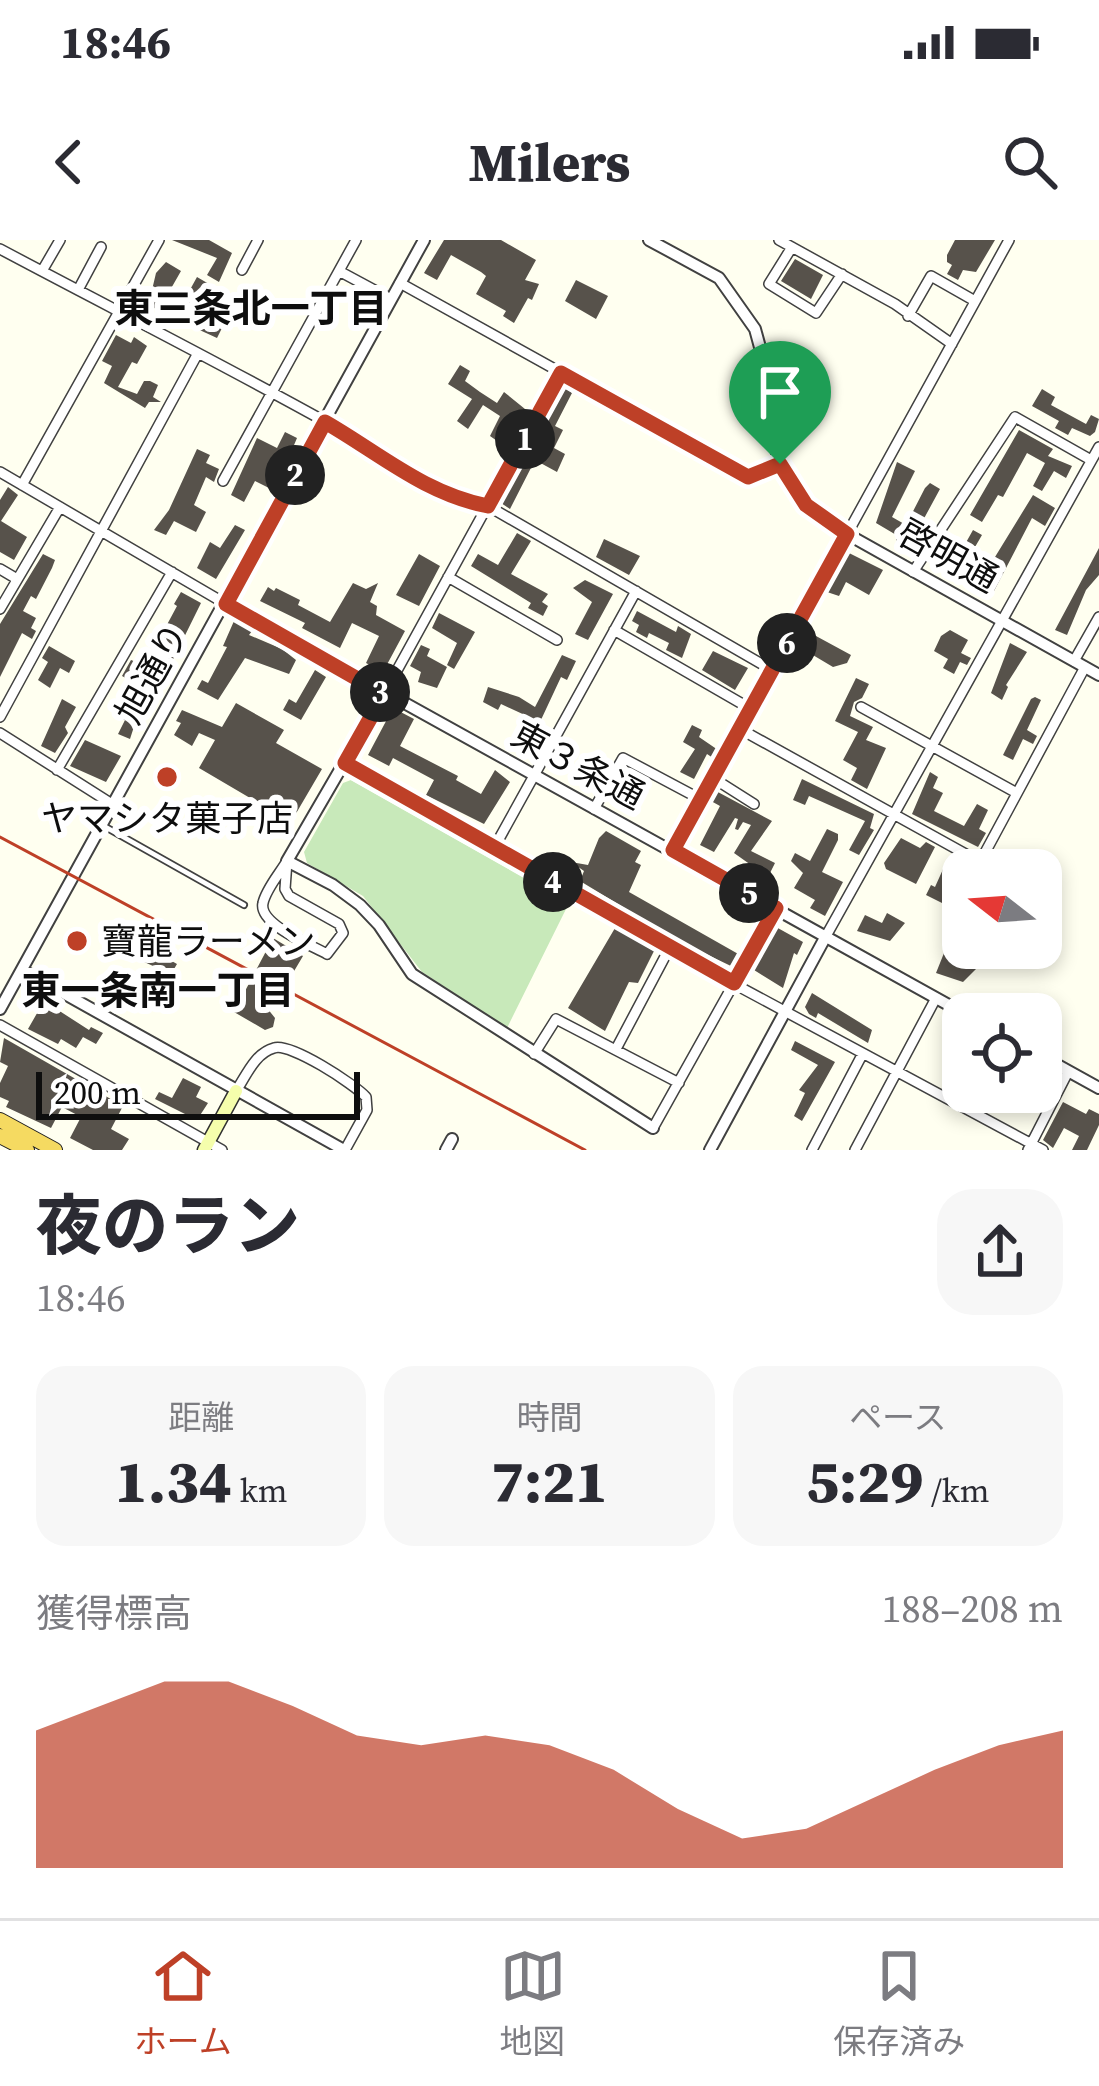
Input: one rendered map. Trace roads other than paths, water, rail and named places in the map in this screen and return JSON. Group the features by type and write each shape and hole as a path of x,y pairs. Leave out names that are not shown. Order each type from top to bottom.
{"highway":[{"path":"0,1120 55,1150"},
{"path":"0,1136 27,1150"}],"main road":[{"path":"206,1146 236,1091"}],"street":[{"path":"42,271 59,240"},
{"path":"22,485 158,240"},
{"path":"242,270 258,240"},
{"path":"223,481 356,240"},
{"name":"旭通り","path":"0,1009 424,240"},
{"name":"啓明通","path":"649,240 719,278 755,328 767,373 769,424 780,464 806,505 847,534 1099,675"},
{"path":"779,240 895,304 952,344"},
{"path":"673,850 1010,240"},
{"path":"78,290 101,247"},
{"path":"792,247 769,284 816,313 842,274"},
{"path":"0,249 325,422 429,489 488,506 772,670"},
{"path":"339,271 391,299"},
{"path":"908,316 932,276 975,302"},
{"path":"400,283 748,477 780,464"},
{"path":"0,717 198,353"},
{"path":"287,861 289,896 339,924 343,933 327,954 270,922 263,903 561,373"},
{"path":"913,572 1015,417 1091,460"},
{"path":"710,1150 1099,447"},
{"path":"0,472 226,604"},
{"path":"0,609 60,507"},
{"path":"0,569 17,579"},
{"path":"57,770 172,572"},
{"path":"448,577 556,640"},
{"path":"494,848 636,591"},
{"name":"東３条通","path":"226,604 942,1001"},
{"path":"987,849 1099,617"},
{"path":"614,630 751,709"},
{"path":"861,707 1016,792"},
{"path":"740,729 950,849"},
{"path":"0,733 112,804"},
{"path":"594,809 623,758 702,800"},
{"path":"345,763 669,949 1029,1147 1043,1150"},
{"path":"713,778 754,804"},
{"path":"287,861 360,905 412,974 653,1128 776,908"},
{"path":"616,1049 669,949"},
{"path":"22,970 236,1091 344,1150 367,1110 366,1097 284,1047 258,1057 236,1091"},
{"path":"855,1150 936,998"},
{"path":"534,1054 556,1019 679,1083"},
{"path":"0,1025 206,1146 222,1150"},
{"path":"812,1150 862,1055"},
{"path":"1062,1068 1099,1088"},
{"path":"1029,1147 1068,1072"}],"lane":[{"path":"101,825 244,905"}],"railway":[{"path":"0,837 585,1150"}],"place":[{"name":"ヤマシタ菓子店","path":"167,777"},
{"name":"寶龍ラーメン","path":"77,941"}],"district":[{"name":"東三条北一丁目","path":"251,308"},
{"name":"東一条南一丁目","path":"158,990"}]}
